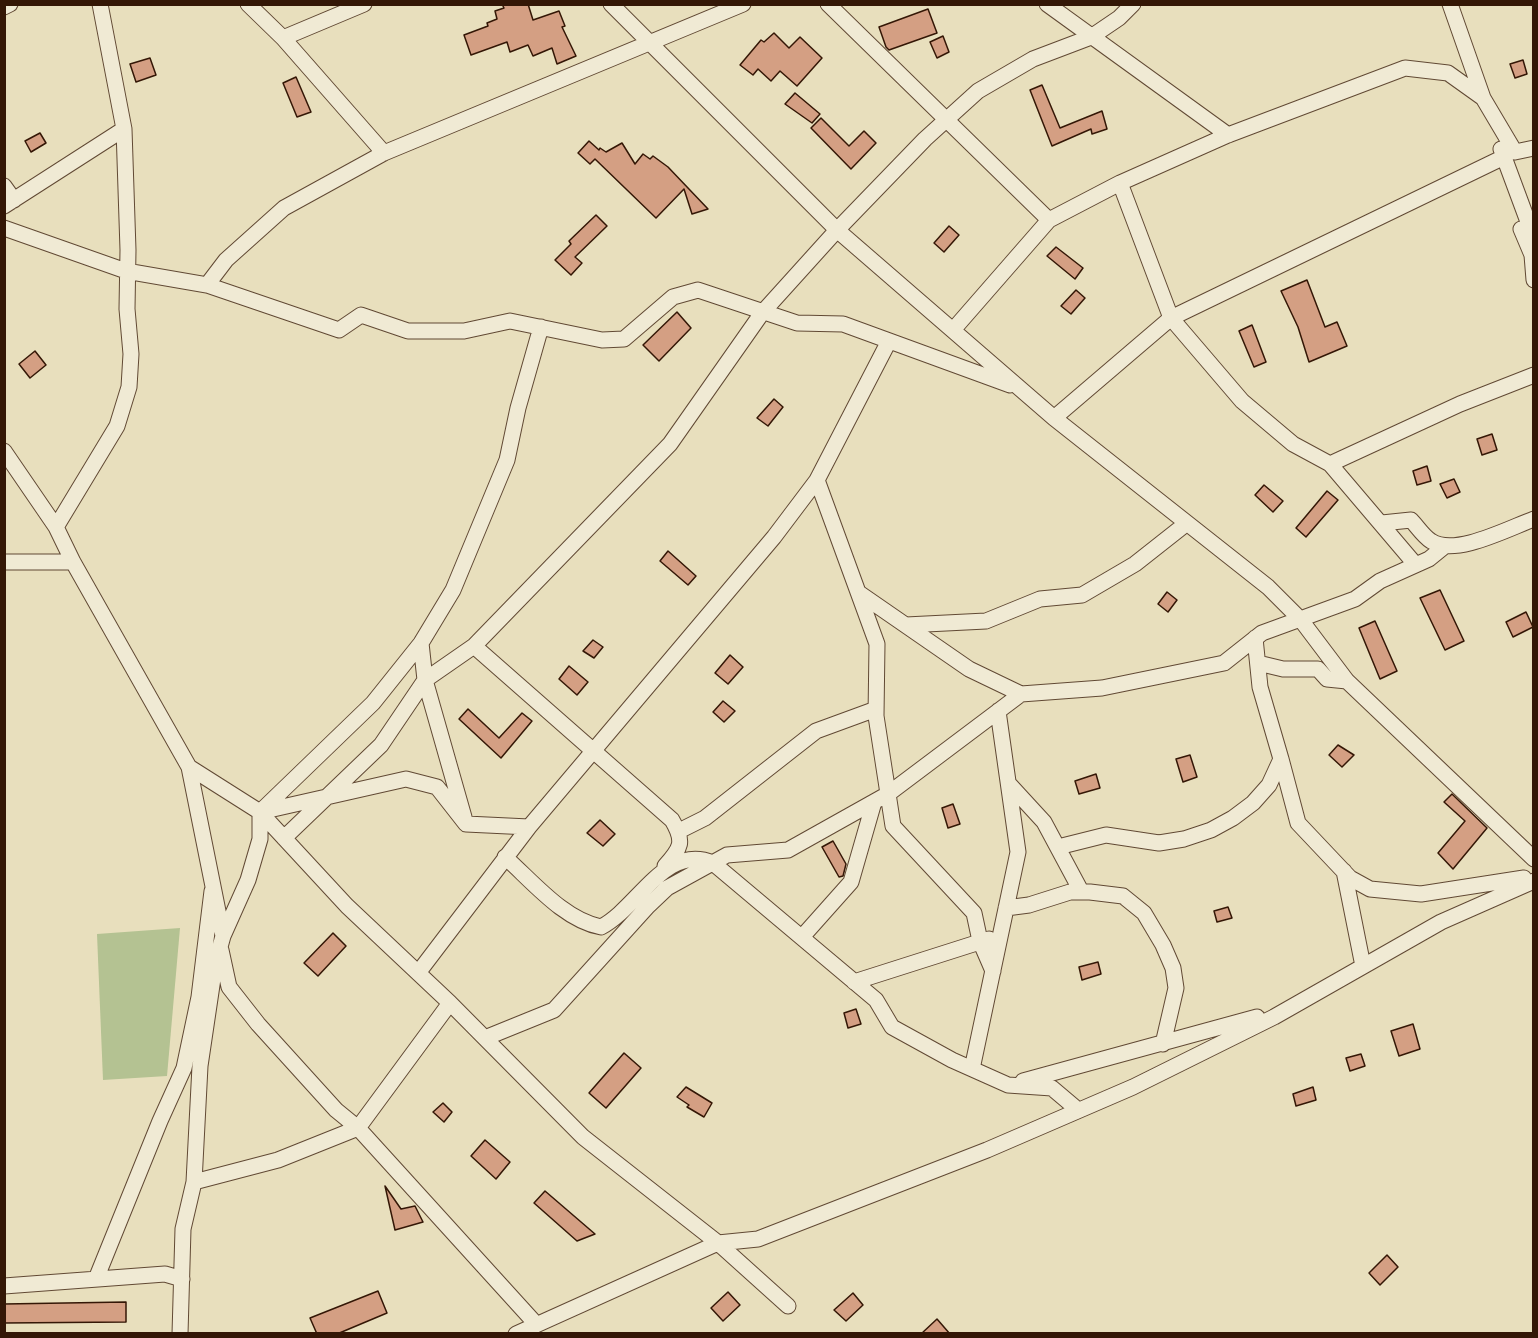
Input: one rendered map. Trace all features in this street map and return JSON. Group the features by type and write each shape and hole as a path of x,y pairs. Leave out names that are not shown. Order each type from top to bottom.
{"street":[{"path":"4,7 10,4"},
{"path":"56,527 117,426 129,387 131,354 126,271 128,250 124,189 124,129 100,4"},
{"path":"248,4 283,38 384,153"},
{"path":"283,38 364,4"},
{"path":"611,4 837,230 1054,418 1268,587 1301,620 1347,681 1533,859"},
{"path":"207,285 226,261 284,208 384,153 649,41 743,4"},
{"path":"828,4 1049,220"},
{"path":"1047,4 1228,135"},
{"path":"284,838 381,746 425,680 474,646 670,444 762,313 837,230 946,119 978,91 1033,59 1091,36 1119,18 1132,4"},
{"path":"1450,4 1484,98 1499,159 1532,255 1533,280"},
{"path":"953,330 1049,220 1120,183 1228,135 1405,68 1448,73 1484,98 1515,152 1533,148"},
{"path":"4,186 9,203 124,129"},
{"path":"1499,159 1533,238"},
{"path":"1054,418 1172,318 1499,159"},
{"path":"1120,183 1172,318 1242,401 1293,444 1330,464 1415,564"},
{"path":"4,228 126,271 207,285 339,330 361,315 408,331 464,332 510,321 602,339 624,339 673,297 698,290 797,323 843,324 1019,388"},
{"path":"180,1334 183,1229 194,1182 200,1066 222,942 248,880 257,849 260,812 373,703 422,643 453,590 507,460 518,408 533,364 541,327"},
{"path":"418,972 529,827 594,753 774,537 817,480 889,341"},
{"path":"1330,464 1460,404 1533,375"},
{"path":"4,450 56,527 73,562 189,767 213,885 229,987 258,1024 336,1110 358,1128 536,1324"},
{"path":"817,480 877,645 876,709 893,826 974,913 981,941 993,971"},
{"path":"1382,523 1411,520 1431,541 1445,546 1471,543 1533,519"},
{"path":"906,625 986,621 1040,599 1082,595 1135,564 1187,523"},
{"path":"859,593 969,669 1021,694 1102,688 1224,663 1262,633 1355,599 1380,581 1429,559 1445,546"},
{"path":"4,562 73,562"},
{"path":"1255,638 1260,687 1298,823 1350,878 1370,889 1421,894 1533,878"},
{"path":"422,643 425,680 466,824"},
{"path":"474,646 672,820 681,835 678,851 662,871 632,905 601,927 585,924 571,915 506,857"},
{"path":"1258,663 1282,669 1318,669 1327,678 1347,681"},
{"path":"485,1038 554,1010 648,906 668,888 727,855 788,850 888,794 1021,694"},
{"path":"679,831 705,818 816,731 876,709"},
{"path":"972,1069 1018,852 998,711"},
{"path":"1058,847 1106,836 1159,843 1184,839 1211,830 1233,819 1253,803 1269,785 1281,759"},
{"path":"189,767 260,812 347,906 450,1003 583,1137 718,1243 788,1306"},
{"path":"260,812 406,779 437,787 466,824 529,827"},
{"path":"1010,785 1044,822 1081,891"},
{"path":"802,938 851,882 874,802"},
{"path":"662,871 685,860 702,858 713,863 876,1000 892,1027 1008,1085 1052,1088 1078,1110"},
{"path":"1344,871 1363,966"},
{"path":"516,1334 718,1243 758,1239 987,1150 1133,1087 1301,1002 1441,922 1533,878"},
{"path":"96,1279 159,1121 184,1068 199,997 208,908 213,885"},
{"path":"1006,908 1029,905 1070,892 1081,891 1123,896 1144,913 1163,945 1173,968 1176,988 1163,1044"},
{"path":"854,981 1000,935"},
{"path":"1008,1085 1229,1026 1301,1002"},
{"path":"194,1182 278,1160 358,1128 450,1003"},
{"path":"4,1286 165,1274 182,1279"}],"green space":[{"path":"180,928 167,1076 103,1080 97,934"}],"building":[{"path":"502,4 528,4 533,20 559,11 565,26 562,27 576,56 557,64 552,48 533,56 528,45 510,52 507,42 471,55 464,35 488,26 487,23 497,19 495,11 504,8"},
{"path":"928,9 937,33 889,50 886,47 879,27"},
{"path":"774,33 789,48 800,37 822,58 797,86 780,71 771,81 758,69 753,75 740,65 761,40 764,42"},
{"path":"943,36 949,52 937,58 930,42"},
{"path":"150,58 156,75 136,82 130,64"},
{"path":"1523,60 1527,74 1515,78 1510,64"},
{"path":"296,77 311,112 297,117 283,83"},
{"path":"1042,85 1060,128 1102,111 1107,129 1092,134 1091,129 1052,146 1030,90"},
{"path":"795,93 820,114 812,123 785,104"},
{"path":"821,118 849,146 864,131 876,143 851,169 811,128"},
{"path":"40,133 46,143 31,152 25,141"},
{"path":"589,141 599,150 600,148 606,152 622,143 635,164 643,154 650,159 653,156 668,167 708,209 692,214 684,189 656,218 595,159 590,164 578,153"},
{"path":"596,215 607,226 575,257 582,263 571,275 555,260 571,244 569,241"},
{"path":"949,226 959,235 944,252 934,243"},
{"path":"1056,247 1083,268 1075,279 1047,256"},
{"path":"1307,280 1325,327 1337,322 1347,346 1309,362 1298,327 1281,291"},
{"path":"1076,290 1085,298 1071,314 1061,306"},
{"path":"677,312 691,328 659,361 643,345"},
{"path":"1252,325 1266,362 1254,367 1239,331"},
{"path":"35,351 46,365 30,378 19,364"},
{"path":"774,399 783,407 768,426 757,418"},
{"path":"1492,434 1497,450 1482,455 1477,439"},
{"path":"1427,466 1431,481 1417,485 1413,471"},
{"path":"1454,479 1460,492 1447,498 1440,484"},
{"path":"1264,485 1283,501 1273,512 1255,495"},
{"path":"1327,491 1338,500 1306,537 1296,528"},
{"path":"668,551 696,576 688,585 660,561"},
{"path":"1440,590 1464,641 1445,650 1420,598"},
{"path":"1167,592 1177,600 1168,612 1158,604"},
{"path":"1526,612 1533,627 1513,637 1506,622"},
{"path":"1375,621 1397,671 1380,679 1359,628"},
{"path":"593,640 603,647 594,658 583,651"},
{"path":"730,655 743,667 728,684 715,673"},
{"path":"569,666 588,682 577,695 559,679"},
{"path":"723,701 735,711 724,722 713,712"},
{"path":"468,709 499,738 522,713 532,721 501,758 459,719"},
{"path":"1338,745 1354,755 1342,767 1329,755"},
{"path":"1190,755 1197,777 1183,782 1176,759"},
{"path":"1096,774 1100,788 1079,794 1075,781"},
{"path":"1452,794 1487,828 1453,869 1438,853 1465,821 1444,802"},
{"path":"953,804 960,824 948,828 942,808"},
{"path":"600,820 615,834 603,846 587,833"},
{"path":"833,841 846,864 843,876 839,877 822,847"},
{"path":"1228,907 1232,918 1217,922 1214,911"},
{"path":"333,933 346,946 318,976 304,963"},
{"path":"1098,962 1101,974 1082,980 1079,967"},
{"path":"856,1009 861,1024 848,1028 844,1013"},
{"path":"1413,1024 1420,1049 1399,1056 1391,1031"},
{"path":"624,1053 641,1068 606,1108 589,1093"},
{"path":"1361,1054 1365,1066 1350,1071 1346,1058"},
{"path":"686,1087 712,1103 704,1117 687,1107 689,1105 677,1097"},
{"path":"1313,1087 1316,1100 1296,1106 1293,1094"},
{"path":"443,1103 452,1112 444,1122 433,1112"},
{"path":"485,1140 510,1162 496,1179 471,1156"},
{"path":"385,1186 401,1209 415,1206 423,1222 395,1230"},
{"path":"545,1191 595,1234 577,1241 534,1203"},
{"path":"1387,1255 1398,1267 1380,1285 1369,1273"},
{"path":"378,1291 387,1313 337,1334 317,1334 310,1318"},
{"path":"728,1292 740,1305 723,1321 711,1308"},
{"path":"853,1293 863,1305 846,1321 834,1310"},
{"path":"126,1302 126,1322 4,1323 4,1304"},
{"path":"937,1319 950,1334 921,1334"}]}
